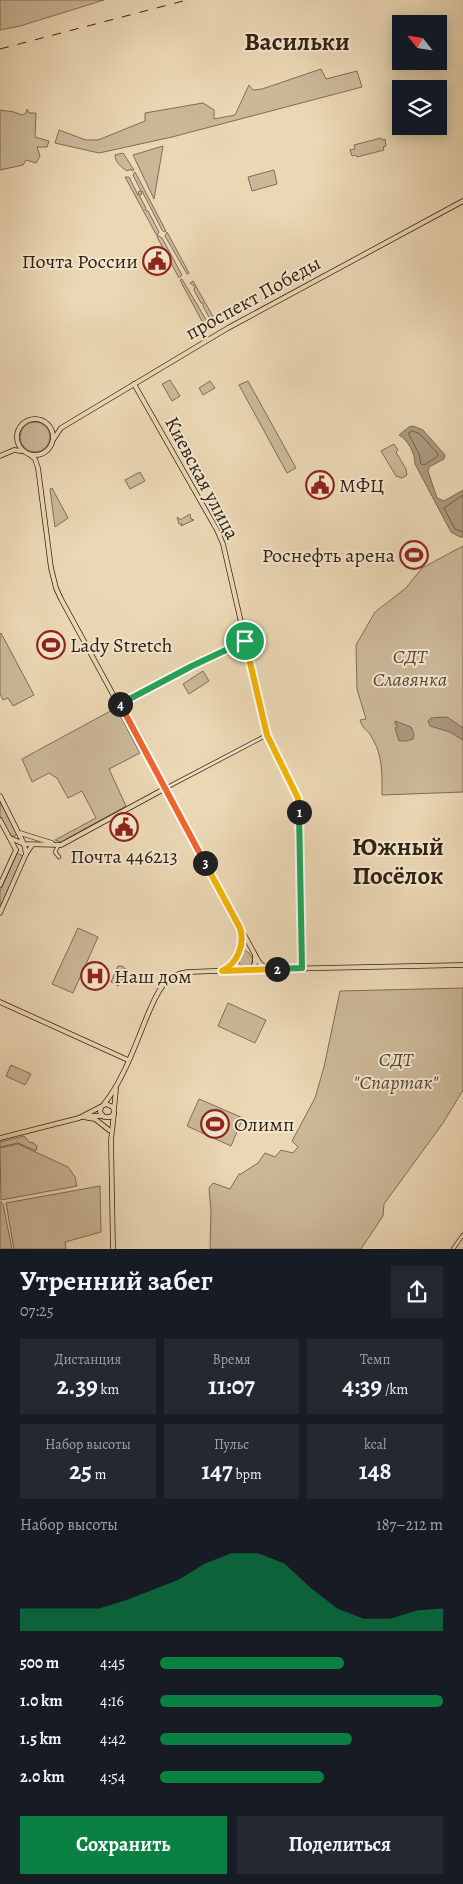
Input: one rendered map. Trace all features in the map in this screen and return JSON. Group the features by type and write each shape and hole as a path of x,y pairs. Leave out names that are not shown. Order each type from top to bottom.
{"main road":[{"name":"проспект Победы","path":"53,440 62,428 228,328 463,201"},
{"name":"Киевская улица","path":"134,384 217,530 222,544 267,735 298,798 302,968"},
{"path":"0,456 14,446 21,426 32,420 44,422 51,428 53,440 40,459 38,468"},
{"path":"51,428 62,428"},
{"path":"17,437 18,445 35,459 38,468 51,568 56,588 120,704 206,870 262,966 275,969"},
{"path":"7,452 18,450 36,456 46,452"},
{"path":"0,884 16,850 24,845 61,845 164,789"},
{"path":"0,796 20,833 26,854"},
{"path":"0,820 16,850 26,854"},
{"path":"20,833 61,845"},
{"path":"10,838 16,838 20,833"},
{"path":"10,838 24,845"},
{"path":"0,913 32,844"},
{"path":"239,970 238,954 243,940 240,928"},
{"path":"222,971 245,948 254,953"},
{"path":"251,970 255,962 254,953"},
{"path":"111,1140 109,1130 100,1112 102,1106 117,1086 160,989 167,981 182,973 302,968 463,965"},
{"path":"0,1002 128,1060"},
{"path":"113,1249 111,1140 117,1086"},
{"path":"81,1118 102,1106 110,1104 114,1111"},
{"path":"0,1138 81,1118 111,1117 114,1111"},
{"path":"81,1118 95,1119 109,1130"}],"street":[{"path":"120,704 192,666 245,641"},
{"path":"164,789 267,735"},
{"path":"59,857 55,849 61,845"},
{"path":"453,1249 463,1235"}],"green space":[{"path":"0,0 104,0 20,26 0,30"},
{"path":"321,69 326,79 357,71 362,87 172,137 99,153 55,143 59,130 86,140 98,140 145,121 145,113 203,103 214,110 214,119 235,115 249,85 253,90 262,89"},
{"path":"27,109 29,113 36,113 35,137 49,141 47,147 37,147 40,156 36,163 26,160 23,165 0,170 0,110 22,115 26,113"},
{"path":"381,138 382,140 385,139 386,146 383,147 384,150 357,157 356,155 352,156 350,150 355,149 354,145"},
{"path":"163,146 154,199 133,155"},
{"path":"123,153 134,170 127,171 117,162 115,155"},
{"path":"274,170 277,184 252,191 248,177"},
{"path":"135,172 166,231 162,230 142,191 141,195 139,195 146,208 145,210 148,211 159,232 157,236 125,177 129,177 138,195 139,191 141,191 133,175"},
{"path":"167,232 189,273 187,274 165,236"},
{"path":"157,237 162,238 182,275 179,278"},
{"path":"182,279 208,323 204,325 180,280"},
{"path":"193,281 215,320 211,321 203,303 201,303 194,290 195,287 190,283"},
{"path":"170,380 180,396 172,401 162,384"},
{"path":"210,381 215,388 203,395 199,388"},
{"path":"248,381 296,468 287,473 239,385"},
{"path":"35,422 46,426 50,437 46,448 35,452 24,448 20,437 24,426"},
{"path":"394,444 398,450 396,452 406,469 407,475 402,478 396,476 381,451"},
{"path":"140,472 145,481 130,489 125,480"},
{"path":"52,488 68,518 55,527 50,489"},
{"path":"190,514 191,519 194,520 181,526 182,524 179,524 177,518 180,520"},
{"name":"СДТ Славянка","path":"463,546 463,792 382,795 381,765 378,750 360,720 366,719 357,689 356,645 375,612 406,588 422,568"},
{"path":"1,633 34,695 13,706 8,698 3,700 0,694"},
{"path":"203,671 209,681 189,694 183,684"},
{"path":"116,708 140,753 109,769 126,806 61,842 55,840 96,818 82,791 68,798 57,778 49,773 32,782 22,759"},
{"path":"0,801 17,833 15,836 10,836 0,816"},
{"path":"17,853 23,856 0,908 0,891"},
{"path":"78,928 98,937 73,993 52,984"},
{"path":"244,950 253,959 251,966 246,968 239,963"},
{"path":"118,966 122,966 127,970 118,986 111,982"},
{"name":"СДТ \"Спартак\"","path":"463,988 463,1090 443,1123 384,1204 383,1216 361,1249 210,1249 211,1212 209,1188 213,1183 230,1189 239,1174 258,1163 265,1153 275,1157 281,1150 293,1153 298,1147 292,1141 315,1098 324,1067 340,991"},
{"path":"228,1003 266,1020 255,1043 218,1026"},
{"path":"11,1065 31,1074 25,1085 6,1076"},
{"name":"Олимп","path":"199,1099 243,1118 231,1146 187,1126"},
{"path":"24,1136 30,1143 32,1142 37,1146 36,1151 18,1143 0,1147 0,1142"},
{"path":"18,1144 68,1167 75,1177 77,1186 1,1200 0,1148"},
{"path":"100,1186 101,1232 65,1242 66,1249 14,1249 6,1203"},
{"path":"0,1201 3,1204 12,1249 0,1249"}],"water":[{"path":"413,426 423,430 445,455 444,459 429,467 428,471 437,498 444,501 463,490 463,537 451,532 415,464 410,447 399,435"},
{"path":"447,717 463,728 463,740 450,732 430,726 428,721 431,718"},
{"path":"395,721 411,727 414,734 413,739 399,741 395,728 398,726 395,724"}],"railway":[{"path":"0,49 187,0"}],"place":[{"name":"Почта России","path":"157,261"},
{"name":"МФЦ","path":"320,485"},
{"name":"Роснефть арена","path":"414,555"},
{"name":"Lady Stretch","path":"51,645"},
{"name":"Почта 446213","path":"124,827"},
{"name":"Наш дом","path":"95,976"},
{"name":"Олимп","path":"215,1124"}],"district":[{"name":"Васильки","path":"297,42"},
{"name":"Южный Посёлок","path":"398,862"}],"route":[{"path":"245,641 267,735 298,798 302,968 222,971 231,964 242,946 243,940 240,928 120,704 192,666 245,641"}]}
